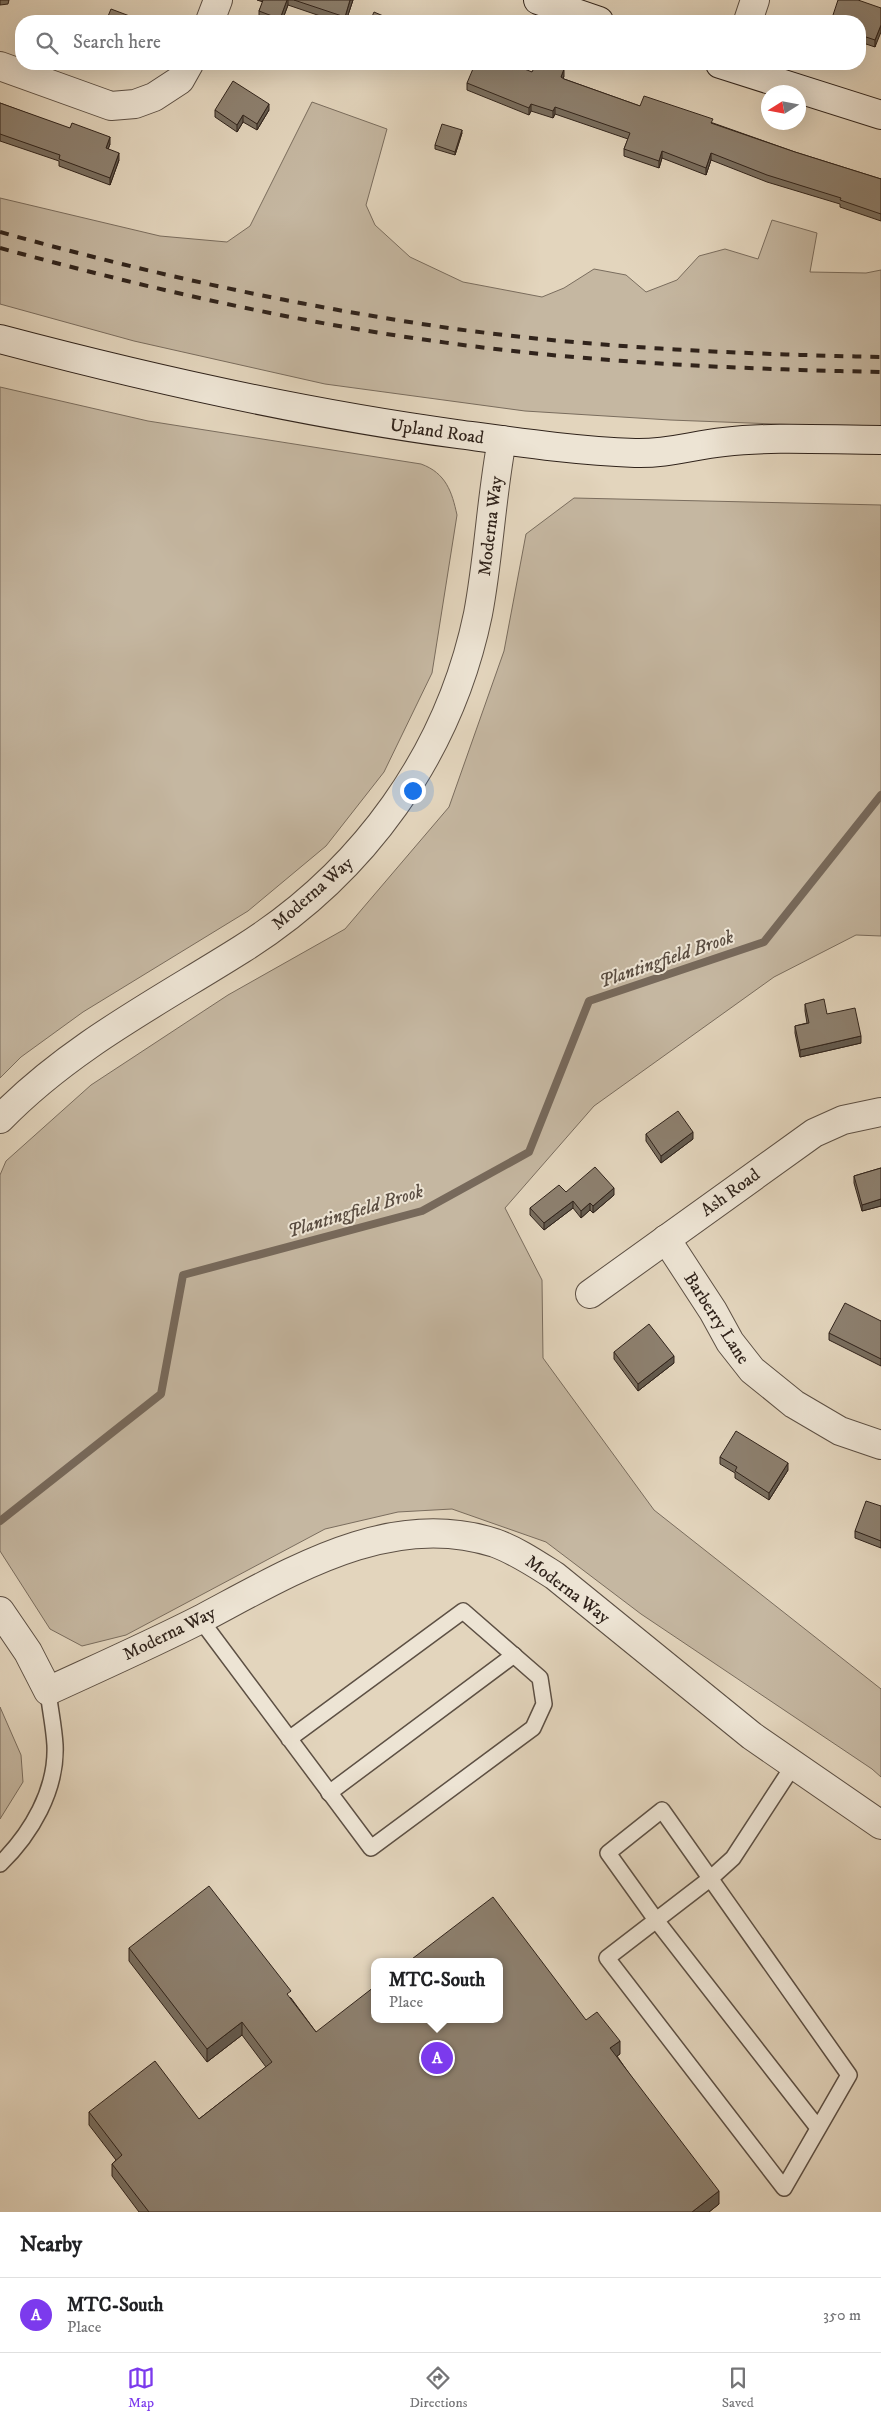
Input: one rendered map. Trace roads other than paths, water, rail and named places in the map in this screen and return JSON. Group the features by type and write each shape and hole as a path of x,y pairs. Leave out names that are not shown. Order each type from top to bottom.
{"street":[{"path":"212,15 218,0"},
{"path":"538,0 582,15"},
{"path":"750,15 755,0"},
{"path":"0,66 110,106 135,104 154,97 180,80 186,70"},
{"path":"744,70 881,115"},
{"name":"Upland Road","path":"0,339 199,390 396,426 502,440 635,453 675,452 723,442 780,439 881,440"},
{"name":"Moderna Way","path":"0,1118 26,1092 80,1050 270,930 346,867 388,816 407,788 442,727 465,664 477,616 486,565 495,479 502,440"},
{"name":"Ash Road","path":"590,1294 814,1133 843,1120 881,1112"},
{"name":"Barberry Lane","path":"666,1239 713,1311 730,1342 752,1370 794,1404 840,1431 881,1445"},
{"name":"Moderna Way","path":"48,1691 200,1619 280,1577 349,1547 377,1539 405,1535 437,1534 495,1543 525,1556 555,1576 752,1736 881,1825"},
{"path":"0,1611 28,1652 48,1691"}],"lane":[{"path":"200,1619 329,1793 370,1848 533,1728 544,1704 540,1678 463,1611 289,1739"},
{"path":"329,1793 514,1655"},
{"path":"0,1864 35,1821 52,1775 55,1746 48,1691"},
{"path":"793,1766 733,1858 711,1878 656,1920 607,1958 784,2188 849,2075 711,1878 662,1810 608,1854 656,1920 818,2128"}],"waterway":[{"name":"Plantingfield Brook","path":"0,1521 161,1394 183,1275 422,1211 529,1152 589,1001 764,942 881,795"}],"railway":[{"path":"0,232 113,262 226,288 284,300 456,329 509,336 668,349 881,357"},
{"path":"0,248 226,304 398,336 509,351 668,364 881,372"}],"place":[{"name":"MTC-South","path":"437,2058"}]}
